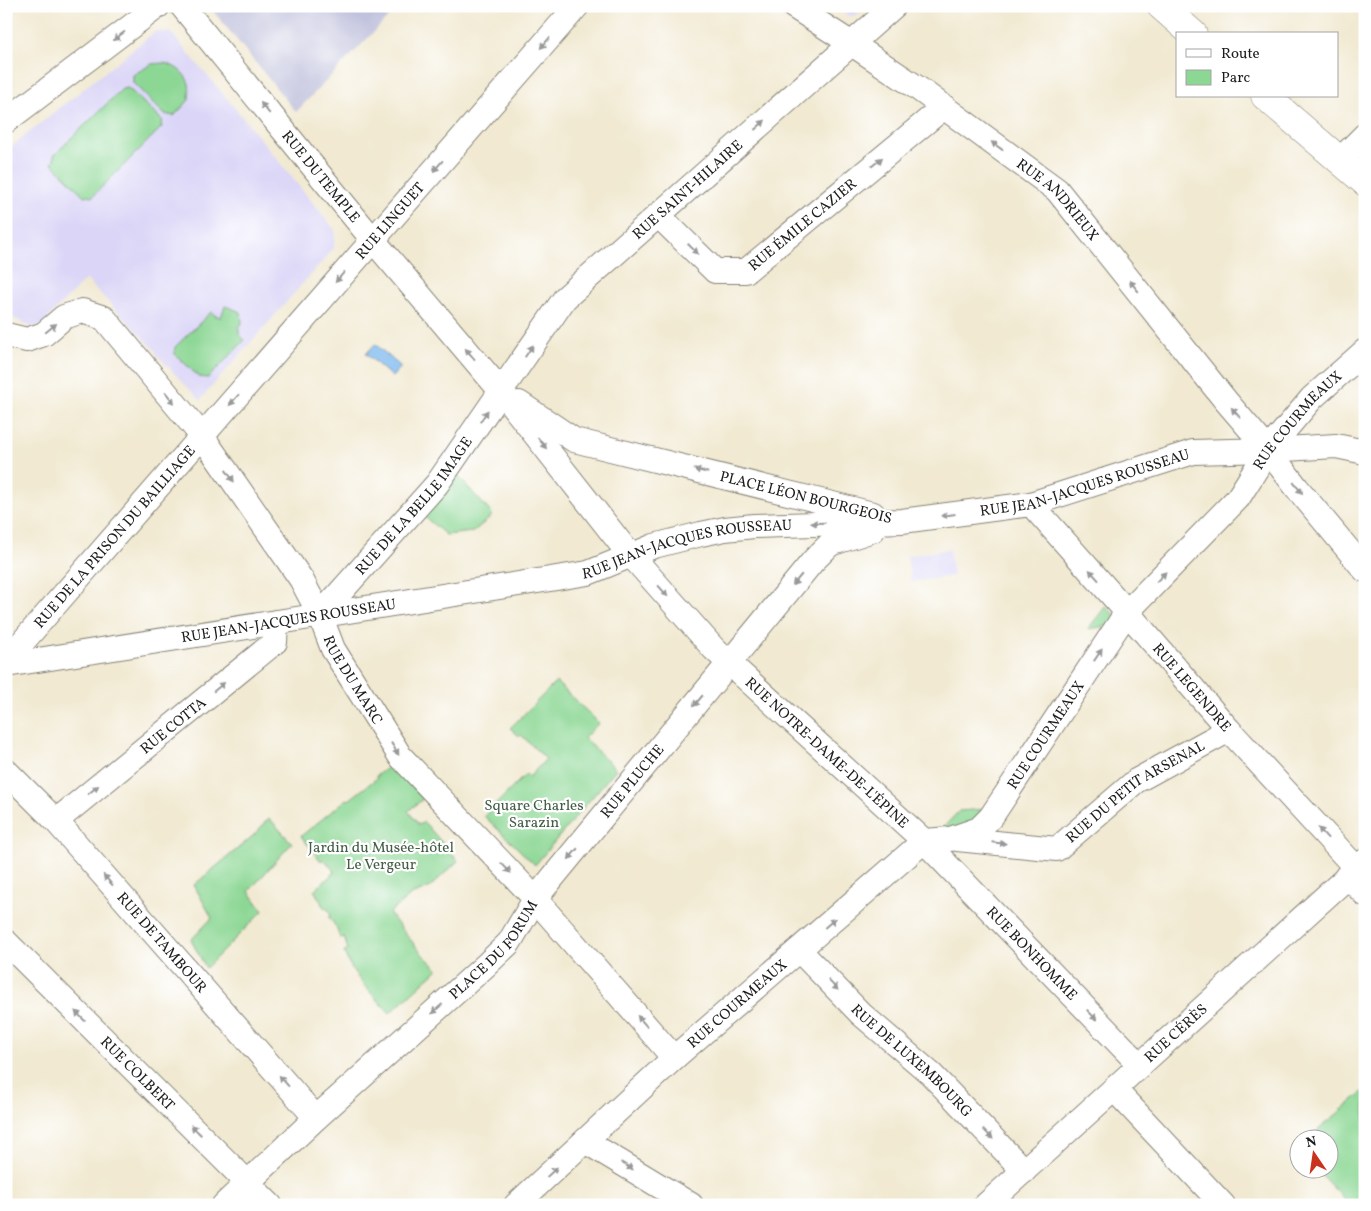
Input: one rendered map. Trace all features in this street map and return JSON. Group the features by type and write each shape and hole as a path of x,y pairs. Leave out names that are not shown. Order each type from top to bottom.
{"main road":[{"path":"1162,7 1191,32"},
{"path":"1267,98 1365,182"}],"street":[{"path":"8,117 158,6"},
{"name":"RUE DU TEMPLE","path":"182,6 372,240 501,391"},
{"name":"RUE LINGUET","path":"202,436 576,6"},
{"name":"RUE ANDRIEUX","path":"793,6 944,106 1057,190 1226,401 1365,570"},
{"name":"RUE SAINT-HILAIRE","path":"501,391 565,298 894,6"},
{"name":"RUE ÉMILE CAZIER","path":"658,215 715,271 746,271 944,106"},
{"path":"1340,160 1365,135"},
{"name":"RUE DU MARC","path":"6,335 28,340 44,334 64,318 82,311 104,318 202,436 301,579 320,615 333,650 400,756 535,899"},
{"name":"RUE COURMEAUX","path":"674,1058 924,842 950,839 979,829 991,816 1127,612 1238,498 1268,450 1312,398 1365,351"},
{"path":"501,391 630,555 714,649 729,663"},
{"name":"PLACE LÉON BOURGEOIS","path":"501,391 574,440 902,521"},
{"name":"RUE DE LA BELLE IMAGE","path":"320,615 437,484 501,391"},
{"name":"RUE DE LA PRISON DU BAILLIAGE","path":"6,663 202,436"},
{"name":"RUE JEAN-JACQUES ROUSSEAU","path":"6,663 588,572 654,546 725,529 754,526 902,521 1030,504 1192,452 1336,446 1365,452"},
{"name":"RUE LEGENDRE","path":"1030,504 1229,730 1356,868 1365,894"},
{"name":"PLACE LÉON BOURGEOIS","path":"729,663 813,561 830,544 902,521"},
{"name":"RUE COTTA","path":"56,821 275,642 276,622"},
{"name":"RUE NOTRE-DAME-DE-L'ÉPINE","path":"729,663 924,842"},
{"name":"RUE PLUCHE","path":"535,899 729,663"},
{"name":"RUE DU PETIT ARSENAL","path":"950,839 1056,849 1136,780 1229,730"},
{"name":"RUE DE TAMBOUR","path":"6,771 56,821 316,1118"},
{"name":"RUE BONHOMME","path":"924,842 1140,1065"},
{"name":"RUE CÉRÈS","path":"986,1205 1356,868"},
{"name":"PLACE DU FORUM","path":"224,1205 316,1118 509,943 535,899 674,1058"},
{"name":"RUE COLBERT","path":"6,942 270,1205"},
{"name":"RUE DE LUXEMBOURG","path":"799,950 861,1014 931,1074 1024,1171"},
{"path":"516,1205 674,1058"},
{"path":"1114,1089 1223,1205"},
{"path":"585,1141 691,1205"}],"shaded area":[{"path":"209,6 399,6 296,112"},
{"path":"834,6 867,6 856,15 849,16"},
{"path":"156,31 171,33 335,230 334,248 200,400 155,353 156,351 86,279 41,325 32,327 6,314 6,151"},
{"path":"949,549 953,576 911,582 907,556"}],"green space":[{"path":"164,63 179,70 189,84 189,100 174,116 164,114 133,83 133,75 152,64"},
{"path":"128,88 163,121 162,127 92,197 84,196 52,163 54,155 122,89"},
{"path":"225,306 241,312 242,323 239,328 239,334 245,340 208,378 199,377 174,353 175,347 211,312 221,317"},
{"path":"457,475 493,515 473,532 446,535 421,514"},
{"path":"1106,606 1118,619 1114,625 1088,629"},
{"name":"Square Charles Sarazin","path":"556,682 599,723 584,738 616,769 535,865 484,816 526,774 529,777 546,759 521,735 519,736 510,728"},
{"name":"Jardin du Musée-hôtel Le Vergeur","path":"393,763 423,799 408,811 419,825 424,822 458,861 429,888 411,895 389,913 422,954 438,969 390,1013 352,969 344,952 348,950 344,937 340,938 336,927 329,917 331,915 327,908 325,909 314,890 335,872 324,859 321,861 301,836 347,799 349,800 377,778 376,776"},
{"path":"986,809 970,826 941,830 959,811"},
{"path":"269,818 292,843 249,891 263,911 206,968 191,940 212,918 194,885 254,835"},
{"path":"1365,1090 1365,1205 1350,1205 1324,1178 1338,1178 1338,1128 1321,1128"}],"water":[{"path":"375,344 401,367 392,377 366,354"}]}
